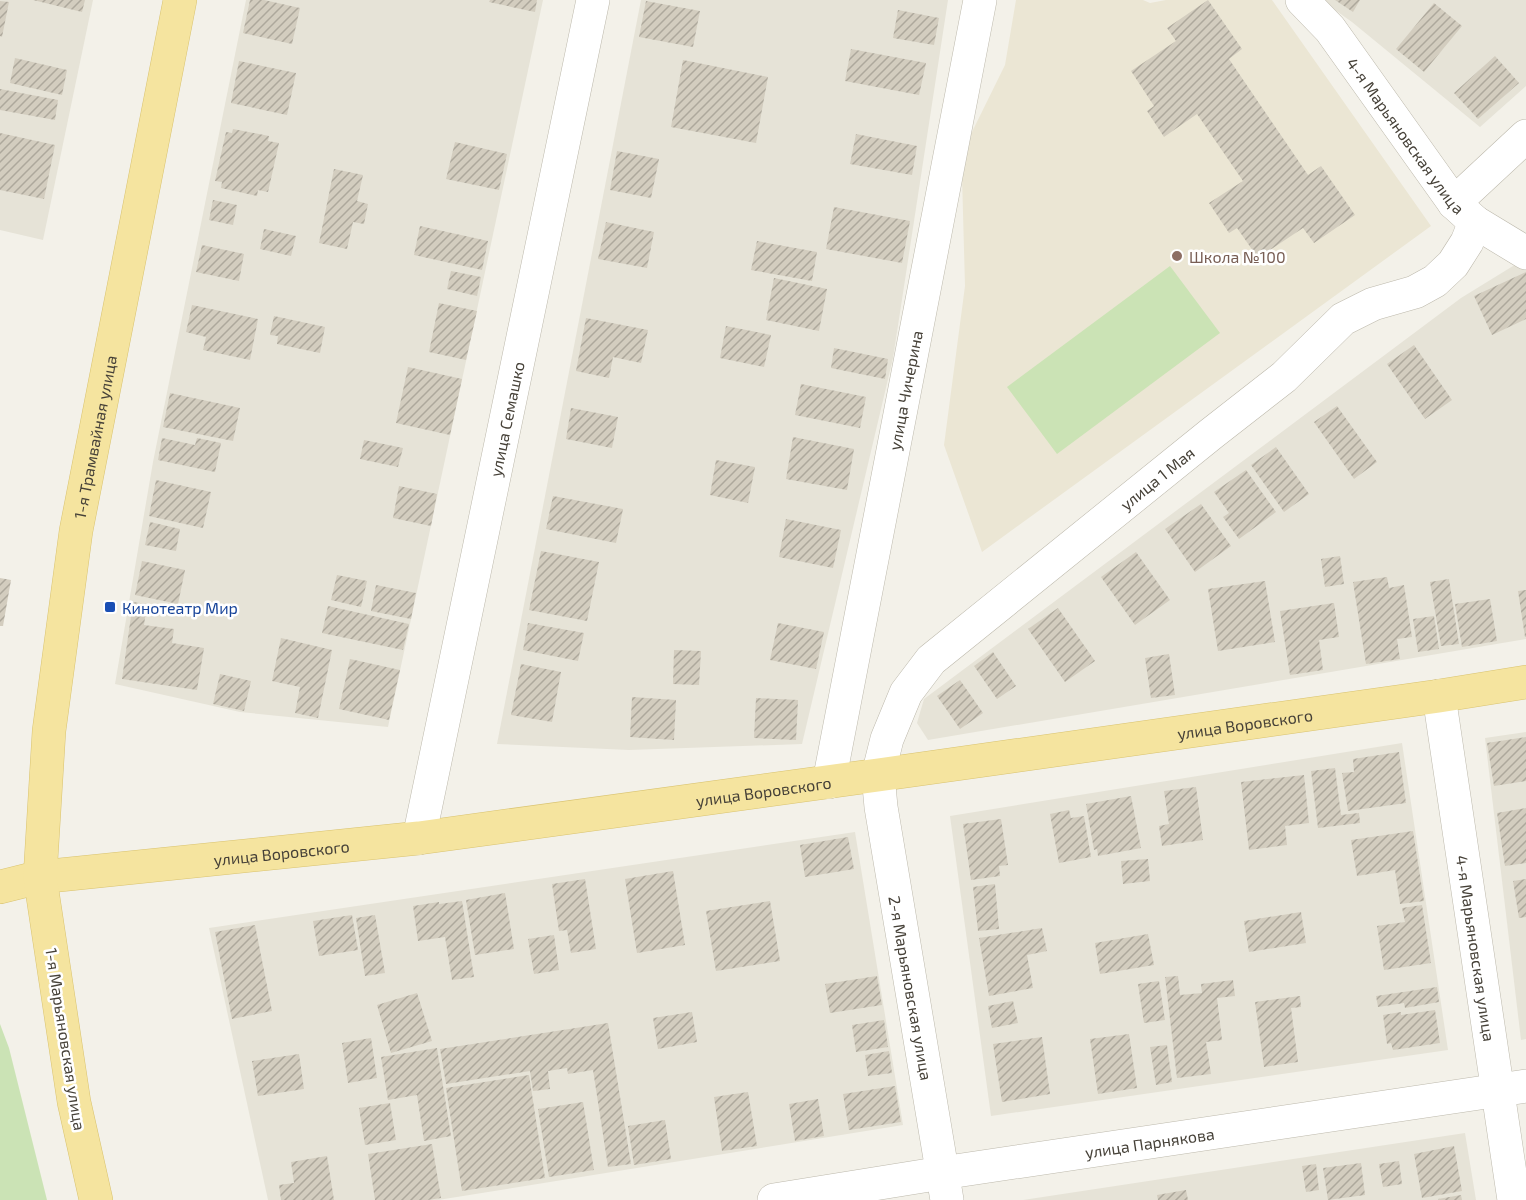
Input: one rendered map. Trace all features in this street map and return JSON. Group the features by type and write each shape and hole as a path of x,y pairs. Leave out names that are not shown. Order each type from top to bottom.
{"main road":[{"name":"1-я Трамвайная улица","path":"40,877 49,731 76,531 180,0"},
{"name":"улица Воровского","path":"0,886 40,877 419,838 1526,682"},
{"name":"1-я Марьяновская улица","path":"40,877 74,1102 96,1200"}],"street":[{"name":"улица Семашко","path":"419,838 593,0"},
{"name":"улица Чичерина","path":"829,782 980,0"},
{"name":"4-я Марьяновская улица","path":"1302,0 1330,29 1465,212 1526,253"},
{"name":"улица 1 Мая","path":"878,775 887,739 906,693 931,660 1210,434 1284,377 1343,319 1373,304 1415,292 1435,281 1453,264 1467,242 1465,212 1526,136"},
{"name":"4-я Марьяновская улица","path":"1439,696 1512,1088 1514,1200"},
{"name":"2-я Марьяновская улица","path":"878,775 881,807 945,1187"},
{"name":"улица Парнякова","path":"774,1200 945,1187 1512,1088"}],"shaded area":[{"path":"0,0 93,0 43,240 0,230"},
{"path":"246,0 543,0 388,727 240,712 115,684 153,462"},
{"path":"641,0 948,0 893,358 802,744 629,750 497,744"},
{"name":"Школа №100","path":"1016,0 1143,0 1150,3 1166,0 1272,0 1431,226 982,552 944,445 965,286 962,176 971,134 1005,65"},
{"path":"1321,0 1526,0 1526,86 1480,127 1352,22"},
{"path":"1526,258 1526,639 928,740 917,723 924,699 1461,298"},
{"path":"1526,732 1526,1039 1521,1040 1485,738"},
{"path":"1402,743 1448,1050 991,1116 950,816"},
{"path":"855,832 903,1125 438,1200 268,1200 209,928"},
{"path":"1465,1133 1476,1200 1023,1200"}],"green space":[{"path":"1170,266 1220,333 1057,454 1007,387"},
{"path":"0,1024 9,1048 47,1200 0,1200"}],"building":[{"path":"33,0 85,0 82,12"},
{"path":"250,0 264,0 300,8 292,44 243,33"},
{"path":"490,0 537,0 535,12 489,2"},
{"path":"1208,0 1242,49 1229,59 1308,175 1321,166 1355,215 1314,243 1303,228 1258,258 1237,228 1229,233 1209,203 1243,181 1197,114 1164,137 1147,111 1154,106 1131,71 1176,41 1167,28"},
{"path":"1335,0 1360,0 1353,12"},
{"path":"0,1 9,2 2,37 0,36"},
{"path":"646,1 700,11 693,47 639,37"},
{"path":"1434,3 1462,26 1424,72 1396,49"},
{"path":"898,10 939,18 934,45 893,38"},
{"path":"851,49 926,63 919,95 845,81"},
{"path":"1495,56 1519,83 1478,119 1454,93"},
{"path":"15,58 67,70 62,95 10,83"},
{"path":"683,60 768,77 756,143 671,127"},
{"path":"239,61 296,73 287,115 231,103"},
{"path":"0,89 58,100 55,120 0,110"},
{"path":"233,129 269,136 268,141 279,143 268,192 258,190 257,196 221,188 222,182 215,181 226,132 232,133"},
{"path":"0,133 55,145 44,199 0,190"},
{"path":"856,134 917,146 912,175 850,164"},
{"path":"455,142 507,154 499,190 446,179"},
{"path":"617,151 659,159 651,198 610,190"},
{"path":"334,169 363,175 357,201 368,204 364,224 353,222 347,249 319,243"},
{"path":"213,200 237,205 233,225 209,220"},
{"path":"834,207 910,221 902,263 826,249"},
{"path":"606,222 654,232 647,268 598,259"},
{"path":"420,226 488,241 482,270 414,255"},
{"path":"264,229 296,236 291,256 260,249"},
{"path":"757,241 817,252 812,281 751,270"},
{"path":"202,245 244,254 239,281 196,272"},
{"path":"451,271 481,277 477,296 447,289"},
{"path":"1526,272 1526,319 1492,335 1474,296"},
{"path":"774,278 827,289 819,331 766,320"},
{"path":"439,303 477,311 466,360 429,352"},
{"path":"192,305 258,319 250,360 203,350 206,337 186,332"},
{"path":"274,316 325,327 320,353 277,344 278,336 270,335"},
{"path":"586,318 648,330 641,363 613,357 609,378 576,371"},
{"path":"726,326 771,335 764,367 720,358"},
{"path":"1414,345 1452,400 1425,419 1387,364"},
{"path":"834,348 888,359 885,379 831,368"},
{"path":"408,367 462,379 450,435 396,423"},
{"path":"801,384 866,397 860,428 795,415"},
{"path":"170,393 240,408 233,441 163,427"},
{"path":"1337,406 1377,462 1354,479 1314,422"},
{"path":"571,408 618,417 612,448 566,439"},
{"path":"793,437 854,449 847,490 786,479"},
{"path":"162,438 195,445 197,438 221,443 215,472 158,460"},
{"path":"364,440 403,448 398,467 360,459"},
{"path":"1276,447 1309,494 1284,512 1251,465"},
{"path":"716,460 755,467 748,503 710,495"},
{"path":"1246,470 1276,512 1239,539 1223,517 1229,513 1214,492"},
{"path":"156,480 211,492 203,528 149,516"},
{"path":"399,486 437,494 431,526 393,518"},
{"path":"553,496 623,509 616,543 546,529"},
{"path":"1201,504 1231,546 1195,572 1165,529"},
{"path":"786,519 841,530 833,568 779,557"},
{"path":"150,522 180,529 176,551 145,545"},
{"path":"541,551 599,562 587,621 529,610"},
{"path":"1136,552 1170,600 1135,625 1101,577"},
{"path":"1340,556 1344,584 1325,587 1321,559"},
{"path":"142,561 185,570 178,604 135,595"},
{"path":"337,575 367,581 361,607 331,600"},
{"path":"1387,577 1389,588 1404,585 1412,637 1397,639 1400,659 1366,664 1353,582"},
{"path":"0,578 11,580 3,626 0,626"},
{"path":"1449,579 1459,644 1441,646 1430,582"},
{"path":"1265,581 1275,642 1218,651 1208,589"},
{"path":"376,585 416,593 411,619 371,611"},
{"path":"1526,590 1526,637 1525,637 1518,591"},
{"path":"1490,599 1497,641 1462,647 1455,604"},
{"path":"133,602 147,604 144,625 174,629 172,643 204,648 197,690 122,679"},
{"path":"1334,603 1339,637 1319,640 1323,670 1290,675 1280,611"},
{"path":"328,606 409,624 403,650 322,633"},
{"path":"1058,608 1095,661 1065,682 1028,629"},
{"path":"1434,616 1439,649 1418,652 1413,619"},
{"path":"528,623 584,633 578,661 523,650"},
{"path":"778,623 824,632 816,669 770,660"},
{"path":"281,638 332,650 318,718 295,713 300,687 272,681"},
{"path":"674,650 701,651 699,685 673,684"},
{"path":"993,652 1016,686 997,699 974,666"},
{"path":"1169,654 1175,695 1151,698 1145,658"},
{"path":"350,659 400,670 389,720 339,709"},
{"path":"521,664 561,672 552,722 511,715"},
{"path":"220,674 251,681 244,711 213,704"},
{"path":"960,680 983,713 960,729 937,696"},
{"path":"632,697 676,700 674,740 630,737"},
{"path":"756,698 798,700 796,740 754,738"},
{"path":"1526,737 1526,781 1494,786 1487,743"},
{"path":"1399,752 1406,803 1348,811 1342,773 1354,772 1353,759"},
{"path":"1335,768 1341,815 1359,813 1360,823 1318,828 1311,771"},
{"path":"1304,775 1309,823 1285,826 1287,845 1249,850 1241,782"},
{"path":"1196,787 1203,840 1162,846 1159,826 1169,824 1164,791"},
{"path":"1131,796 1141,848 1098,856 1097,849 1094,850 1086,804"},
{"path":"1526,808 1526,863 1505,866 1497,813"},
{"path":"1069,810 1071,818 1084,816 1091,857 1059,863 1050,814"},
{"path":"1001,819 1008,865 999,866 1000,876 971,880 963,824"},
{"path":"1413,831 1424,901 1400,904 1395,870 1357,876 1351,840"},
{"path":"848,837 854,869 805,877 800,845"},
{"path":"1148,859 1150,881 1123,884 1121,861"},
{"path":"673,871 685,945 637,953 625,879"},
{"path":"585,879 596,949 571,953 567,930 559,931 552,884"},
{"path":"1526,879 1526,917 1519,918 1513,881"},
{"path":"995,884 999,929 978,931 973,887"},
{"path":"505,893 514,949 475,955 466,900"},
{"path":"462,901 474,977 452,980 445,937 418,941 413,906"},
{"path":"770,901 780,961 716,971 706,911"},
{"path":"1422,905 1431,963 1384,970 1377,926 1405,922 1402,908"},
{"path":"1301,912 1306,943 1249,952 1244,921"},
{"path":"352,915 358,950 319,956 313,921"},
{"path":"375,915 385,973 365,976 356,918"},
{"path":"255,925 272,1011 232,1019 215,932"},
{"path":"1042,928 1047,951 1027,955 1033,988 989,996 979,938"},
{"path":"1148,934 1154,965 1100,974 1095,943"},
{"path":"554,935 559,970 534,974 528,939"},
{"path":"877,976 882,1005 830,1013 825,984"},
{"path":"1178,976 1180,995 1202,993 1201,984 1233,980 1235,996 1217,998 1222,1040 1206,1042 1211,1074 1177,1078 1165,977"},
{"path":"1159,981 1165,1020 1144,1023 1138,984"},
{"path":"1437,987 1439,1002 1405,1008 1404,1003 1378,1007 1376,996"},
{"path":"417,993 432,1041 391,1053 377,1005"},
{"path":"1300,996 1301,1007 1291,1008 1298,1062 1264,1067 1255,1002"},
{"path":"1013,1001 1018,1023 992,1028 988,1006"},
{"path":"1435,1010 1440,1043 1393,1050 1391,1043 1387,1044 1383,1015"},
{"path":"692,1012 697,1042 658,1049 653,1018"},
{"path":"884,1020 888,1047 856,1052 852,1025"},
{"path":"608,1023 631,1164 608,1167 593,1070 568,1074 567,1068 548,1071 550,1089 533,1091 530,1071 446,1084 440,1049"},
{"path":"1129,1034 1137,1088 1098,1094 1090,1039"},
{"path":"1042,1037 1050,1094 1002,1102 993,1044"},
{"path":"371,1038 377,1078 348,1083 342,1043"},
{"path":"1167,1045 1172,1082 1156,1085 1150,1047"},
{"path":"437,1048 451,1136 424,1141 417,1095 388,1100 381,1057"},
{"path":"889,1051 892,1073 868,1076 865,1055"},
{"path":"299,1054 304,1089 258,1096 252,1061"},
{"path":"529,1075 545,1178 462,1191 446,1088"},
{"path":"895,1086 901,1122 849,1130 843,1094"},
{"path":"748,1092 757,1146 722,1151 714,1097"},
{"path":"818,1099 824,1136 795,1141 789,1104"},
{"path":"583,1102 594,1170 549,1177 538,1109"},
{"path":"390,1103 396,1140 365,1145 359,1108"},
{"path":"665,1120 671,1159 634,1165 628,1126"},
{"path":"432,1144 441,1198 375,1200 368,1154"},
{"path":"1454,1146 1462,1191 1422,1198 1414,1154"},
{"path":"327,1156 334,1200 281,1200 279,1185 294,1183 291,1162"},
{"path":"1399,1161 1402,1184 1383,1187 1379,1164"},
{"path":"1361,1163 1365,1195 1328,1200 1323,1168"},
{"path":"1316,1164 1319,1190 1306,1192 1302,1166"},
{"path":"1186,1190 1188,1200 1158,1200 1157,1195"},
{"path":"1461,1195 1462,1200 1438,1199"}],"place":[{"name":"Школа №100","path":"1177,256"},
{"name":"Кинотеатр Мир","path":"110,607"}]}
